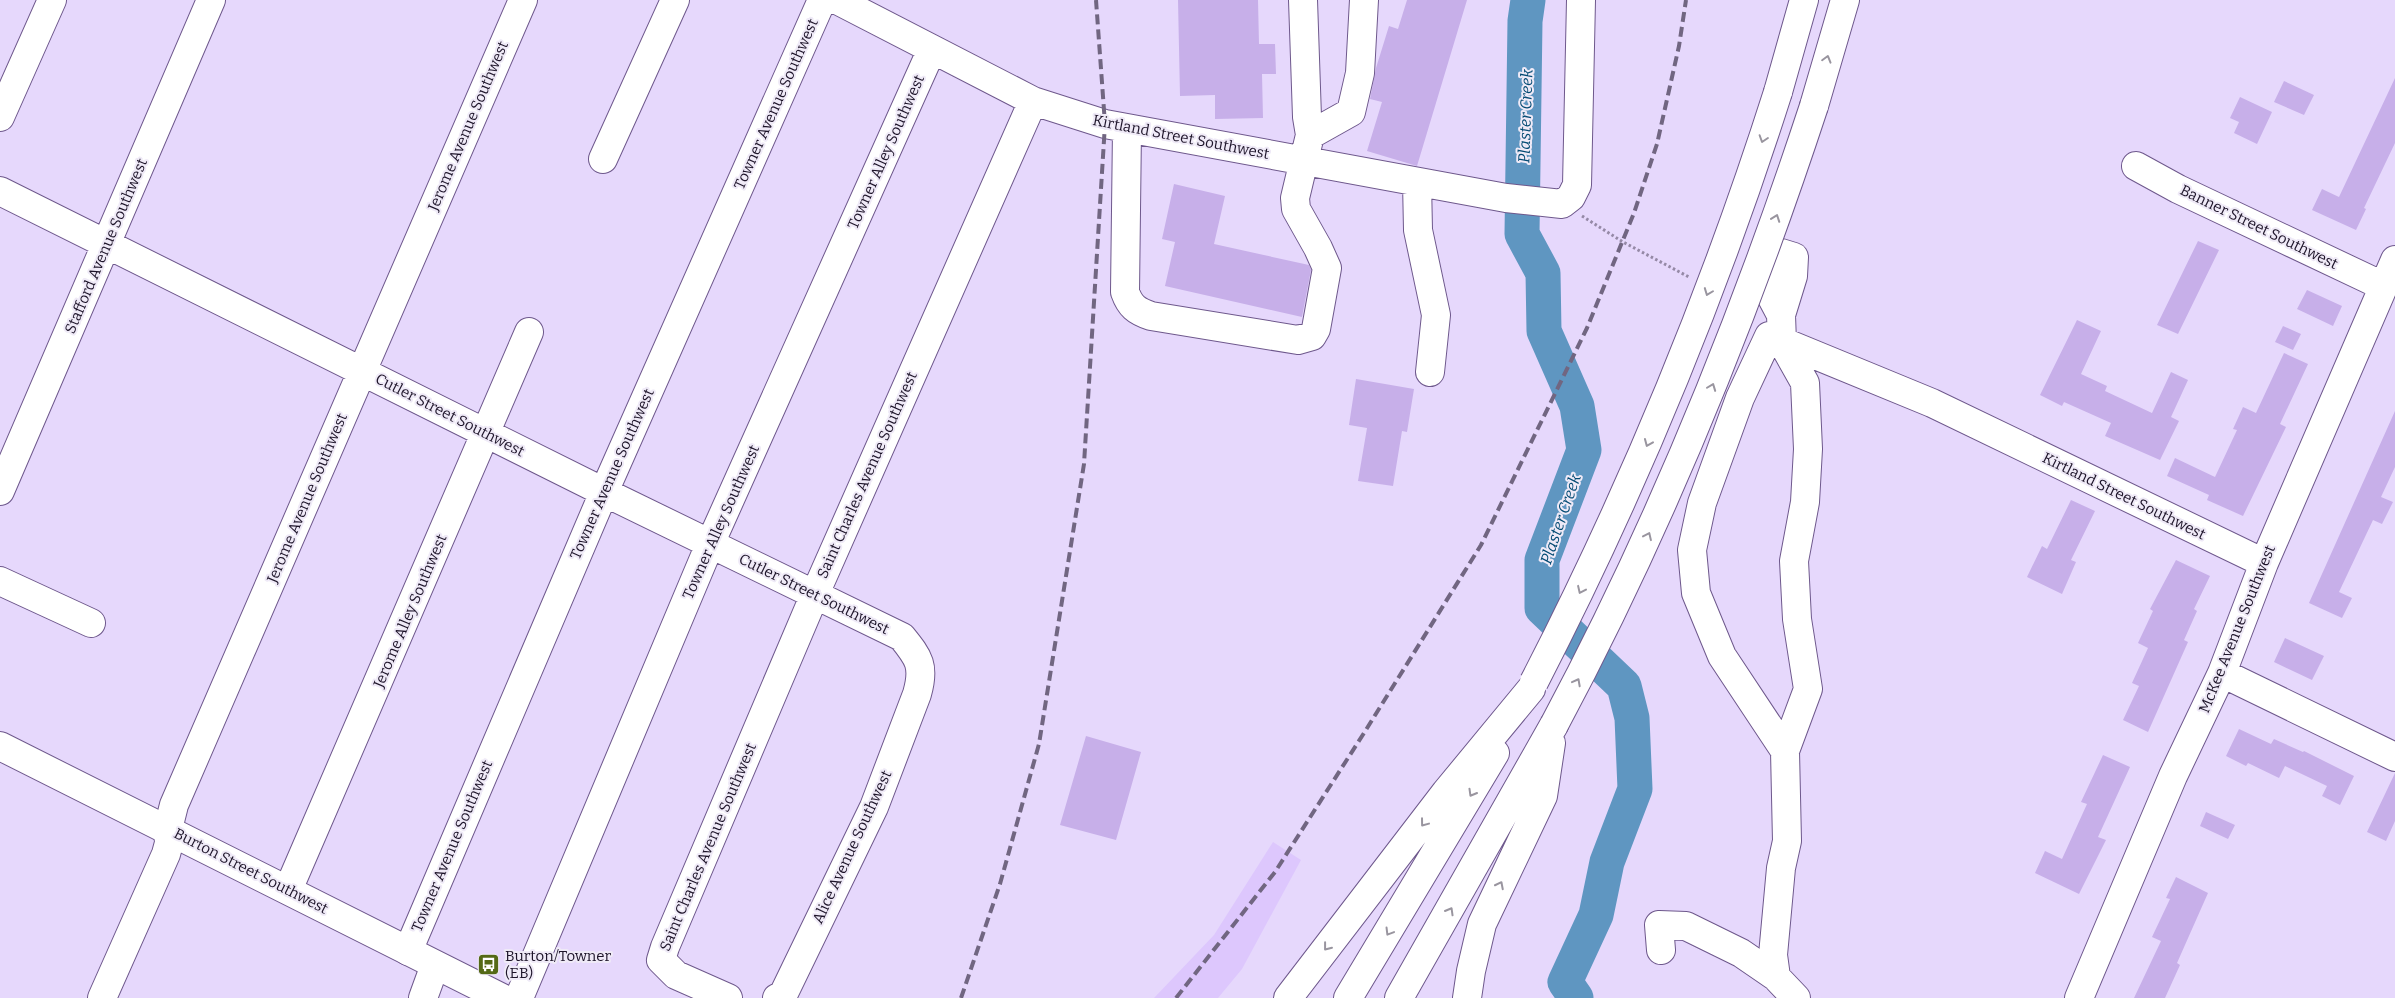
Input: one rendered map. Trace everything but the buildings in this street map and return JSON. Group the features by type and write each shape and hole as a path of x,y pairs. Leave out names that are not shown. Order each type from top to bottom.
{"main road":[{"path":"0,117 52,0"},
{"name":"Stafford Avenue Southwest","path":"0,491 108,244 211,0"},
{"name":"Jerome Avenue Southwest","path":"102,998 166,854 169,843 168,829 174,805 523,0"},
{"path":"603,159 675,0"},
{"name":"Towner Avenue Southwest","path":"408,951 604,492 822,0"},
{"name":"Kirtland Street Southwest","path":"838,0 1032,101 1105,124 1127,129 1306,148 1417,182 1506,198 1555,204"},
{"path":"1127,129 1125,292 1129,304 1138,312 1151,316 1298,340 1312,336 1316,329 1327,268 1296,209 1295,198 1306,148 1307,117 1303,0"},
{"path":"1306,148 1351,112 1360,73 1364,0"},
{"path":"1555,204 1571,196 1577,185 1581,0"},
{"path":"1348,998 1467,803 1532,685 1609,531 1670,392 1730,234 1778,92 1804,0"},
{"path":"1399,998 1554,725 1611,613 1687,448 1765,250 1814,106 1845,0"},
{"name":"Towner Alley Southwest","path":"519,998 710,544 932,49"},
{"name":"Saint Charles Avenue Southwest","path":"720,995 676,974 661,960 665,946 814,594 1032,101"},
{"name":"Banner Street Southwest","path":"2136,166 2178,189 2383,286"},
{"path":"1417,182 1418,230 1436,315 1430,372"},
{"name":"Cutler Street Southwest","path":"0,191 604,492 902,637"},
{"name":"McKee Avenue Southwest","path":"2079,998 2173,776 2222,673 2264,563 2395,260"},
{"path":"1776,977 1773,955 1781,868 1788,841 1784,751 1808,689 1797,619 1794,560 1805,502 1808,449 1805,383 1782,342 1781,315"},
{"name":"Jerome Alley Southwest","path":"288,890 529,332"},
{"path":"1782,342 1769,336 1740,398 1702,503 1692,550 1696,593 1722,656 1784,751"},
{"name":"Kirtland Street Southwest","path":"1782,342 1932,403 2264,563"},
{"path":"0,581 90,623"},
{"name":"Alice Avenue Southwest","path":"777,998 783,995 874,807 917,694 922,676 919,658 902,637"},
{"path":"2222,673 2395,757"},
{"path":"1288,998 1446,792 1532,685"},
{"path":"1467,998 1482,924 1543,796 1554,725"},
{"name":"Burton Street Southwest","path":"0,746 502,998"},
{"path":"1661,950 1659,925 1686,926 1741,953 1776,977 1796,998"},
{"path":"423,998 434,965"}],"path":[{"path":"1555,204 1697,282"}],"shaded area":[{"path":"1273,842 1301,860 1242,969 1218,998 1154,998 1214,935"}],"waterway":[{"name":"Plaster Creek","path":"1528,0 1525,21 1522,234 1543,273 1544,331 1577,406 1584,450 1542,560 1542,608 1624,686 1632,718 1635,789 1607,862 1596,915 1565,982 1576,998"}],"railway":[{"path":"961,998 1000,884 1039,744 1084,464 1105,124 1096,0"},
{"path":"1176,998 1275,872 1481,545 1587,328 1634,213 1657,144 1679,46 1686,0"}],"place":[{"name":"Burton/Towner (EB)","path":"489,965"}]}
